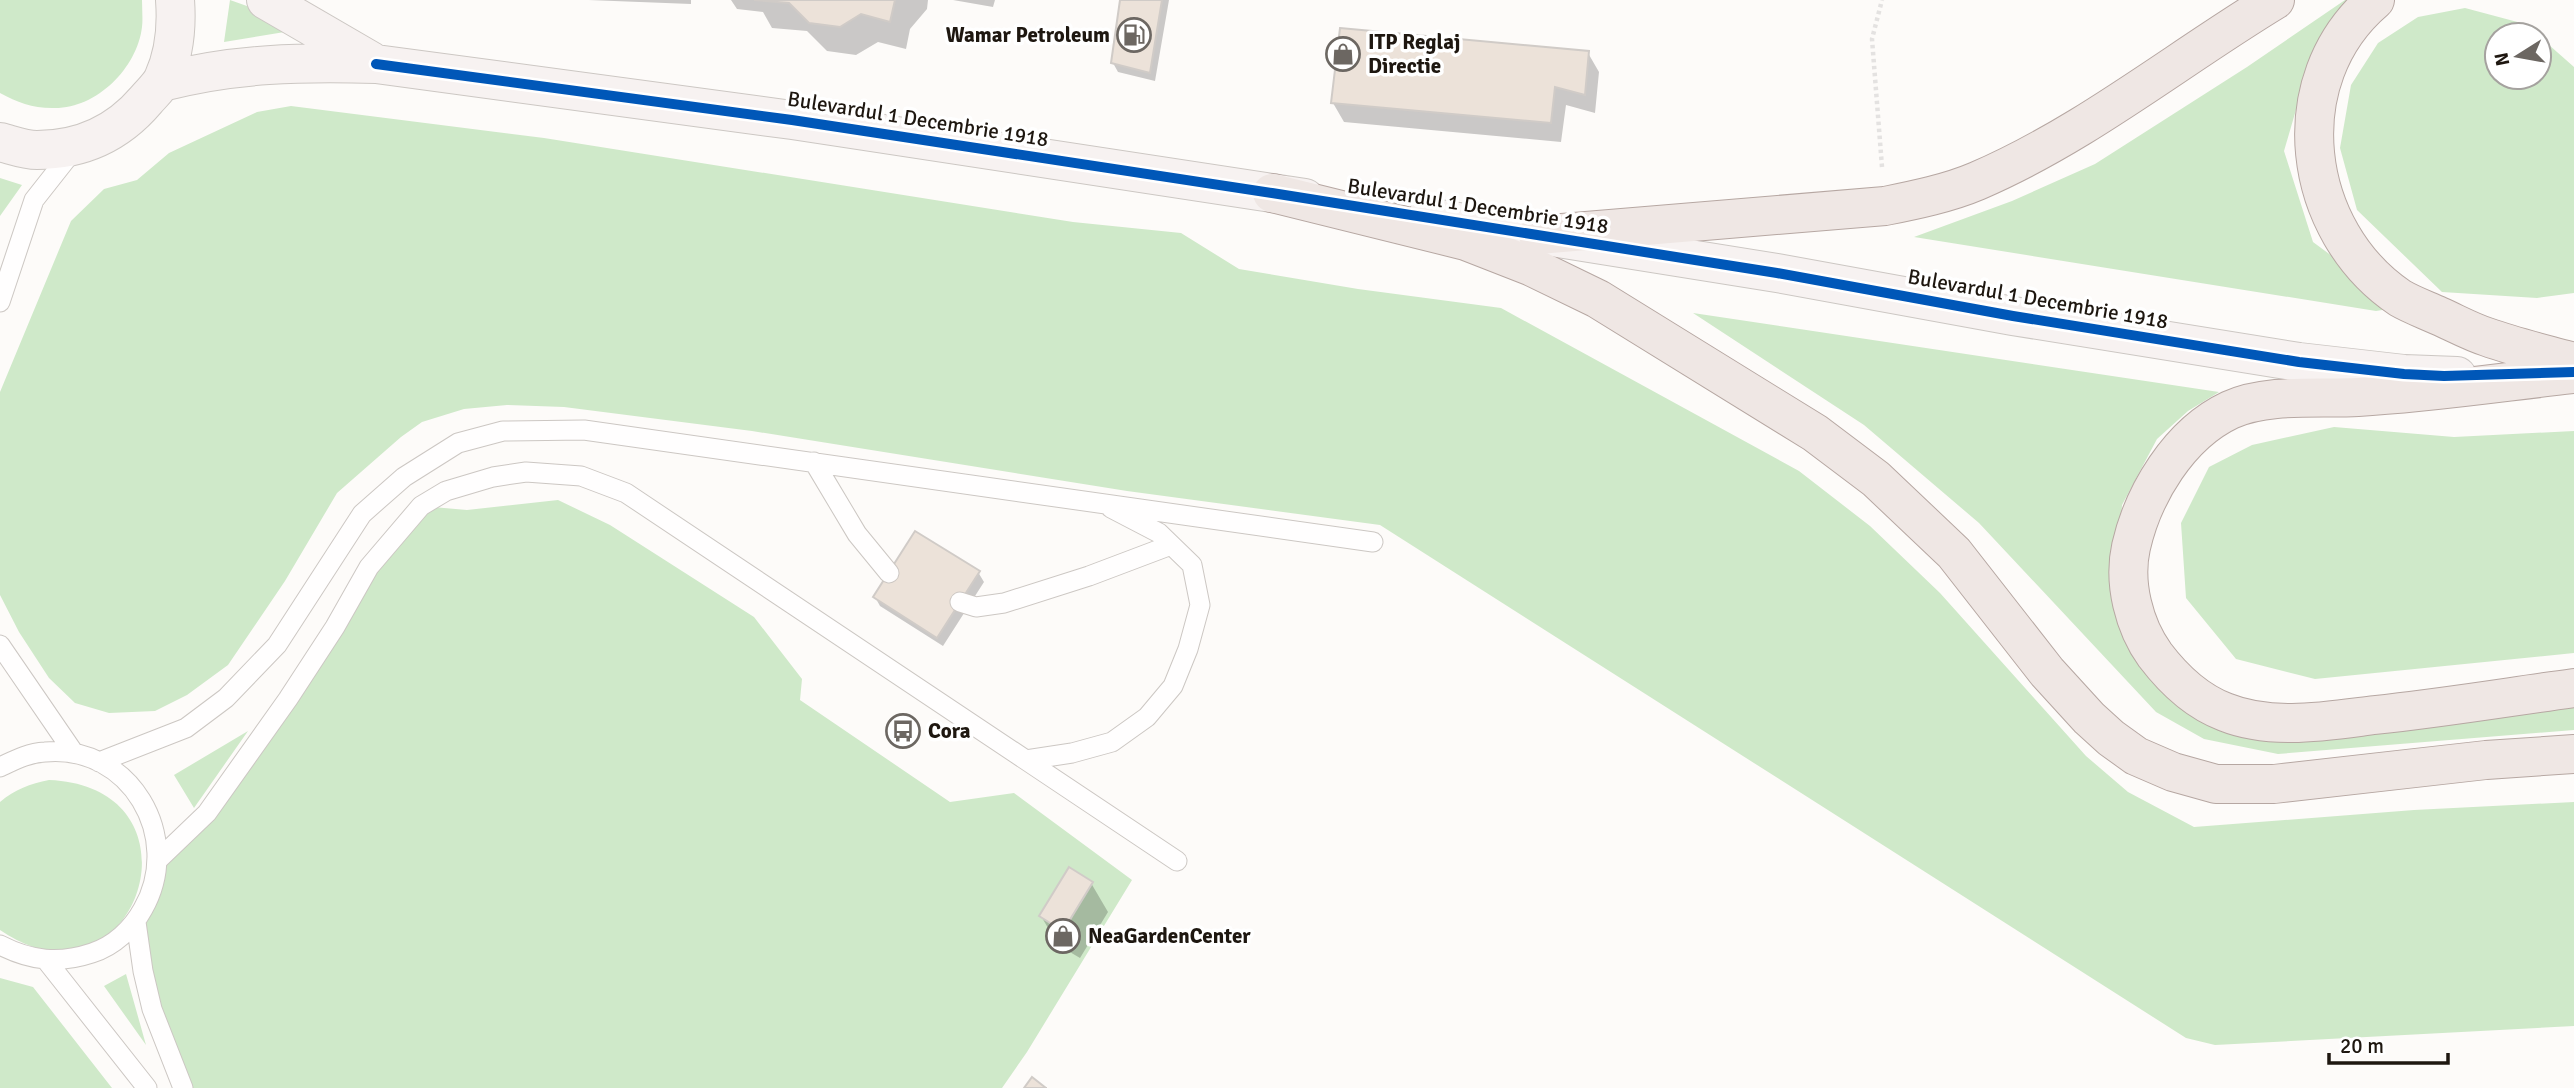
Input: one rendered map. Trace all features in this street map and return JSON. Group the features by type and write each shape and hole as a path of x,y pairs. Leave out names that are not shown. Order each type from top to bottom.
{"main road":[{"path":"0,142 36,150 78,145 102,137 123,124 162,82 173,49 175,0"},
{"name":"Bulevardul 1 Decembrie 1918","path":"266,0 376,64"},
{"path":"1538,235 1885,206 1975,182 2033,155 2274,0"},
{"path":"2375,0 2362,11 2337,44 2324,75 2316,108 2316,167 2324,201 2338,232 2360,261 2403,299 2486,337 2574,362"},
{"name":"Bulevardul 1 Decembrie 1918","path":"162,82 234,67 319,62 376,64 792,120 1272,193 2299,362 2444,376 2574,373"},
{"path":"1272,193 1466,241 1530,266 1598,299 1815,433 1877,479 1954,553 2047,672 2096,724 2136,755 2173,772 2216,784 2274,784 2486,760 2574,754"},
{"path":"2574,373 2360,397 2283,399 2231,410 2206,425 2176,455 2149,496 2134,533 2129,555 2132,601 2146,643 2178,682 2202,702 2227,713 2254,721 2307,723 2574,688"}],"lane":[{"path":"0,302 34,200 78,145"},
{"path":"99,762 186,728 226,698 277,645 362,514 404,477 458,443 503,432 584,430 1374,542"},
{"path":"814,462 857,534 888,573"},
{"path":"159,859 207,813 335,627 369,568 421,506 446,491 493,477 526,472 581,476 626,493 1177,861"},
{"path":"1026,760 1072,753 1112,742 1147,717 1173,686 1188,649 1199,605 1192,565 1159,533 1097,501"},
{"path":"960,602 976,607 1004,603 1089,576 1171,545"},
{"path":"0,645 74,753"},
{"path":"0,767 23,756 46,751 74,753 99,762 123,778 143,801 156,831 159,859 152,893 136,922 119,939 100,950 71,960 46,960 20,955 0,945"},
{"path":"136,922 152,1009 183,1088"},
{"path":"46,960 147,1088"}],"path":[{"path":"1882,0 1872,39 1885,206"}],"green space":[{"path":"0,0 142,0 142,24 138,43 123,72 98,94 84,102 52,108 25,104 0,93"},
{"path":"230,0 309,28 224,42"},
{"path":"2345,0 2377,0 2300,96 2284,151 2313,242 2401,307 2376,311 1914,237 2012,201 2095,164 2247,67"},
{"path":"2465,8 2514,21 2483,21 2483,91 2553,91 2553,48 2574,67 2574,293 2537,298 2442,292 2357,210 2340,148 2351,85 2378,43 2418,17"},
{"path":"291,106 544,138 1073,222 1181,233 1239,269 1358,289 1501,308 1799,471 1870,526 1940,593 2086,756 2128,792 2194,827 2414,810 2574,802 2574,1026 2215,1045 2186,1038 1380,525 1127,491 752,431 564,407 507,405 464,409 422,422 337,493 285,581 228,665 187,695 155,711 109,713 75,703 49,678 19,632 0,595 0,392 71,221 104,189 137,180 169,153 257,112"},
{"path":"0,178 22,185 0,216"},
{"path":"1693,313 2219,392 2188,411 2157,439 2122,505 2118,579 2149,656 2243,725 2574,707 2574,730 2278,754 2204,739 2156,712 1979,523 1864,425"},
{"path":"2334,427 2454,437 2574,431 2574,653 2315,679 2236,659 2186,598 2181,523 2209,467 2252,445"},
{"path":"558,500 610,525 754,617 802,679 800,700 950,802 1014,793 1132,880 1027,1052 1002,1088 183,1088 136,922 159,859 207,813 421,506 467,510"},
{"path":"248,731 194,808 174,775"},
{"path":"49,780 100,792 130,819 142,855 137,892 118,925 88,947 48,951 0,930 0,802 23,788"},
{"path":"126,974 146,1045 104,986"},
{"path":"0,978 33,987 112,1088 0,1088"}],"building":[{"path":"754,0 895,0 890,22 861,14 840,27 809,23 789,3"},
{"path":"1120,0 1162,0 1150,73 1111,63"},
{"path":"1340,28 1589,51 1585,95 1555,87 1551,123 1331,103"},
{"path":"915,531 980,571 937,638 873,597"},
{"path":"1069,867 1093,882 1063,931 1039,916"},
{"path":"1032,1077 1046,1088 1024,1088"}],"cycle path":[{"path":"376,64 792,120 1272,193 1777,273 2013,316 2299,362 2444,376 2574,372"}],"place":[{"name":"Wamar Petroleum","path":"1134,35"},
{"name":"ITP Reglaj Directie","path":"1343,54"},
{"name":"Cora","path":"903,731"},
{"name":"NeaGardenCenter","path":"1063,936"}]}
